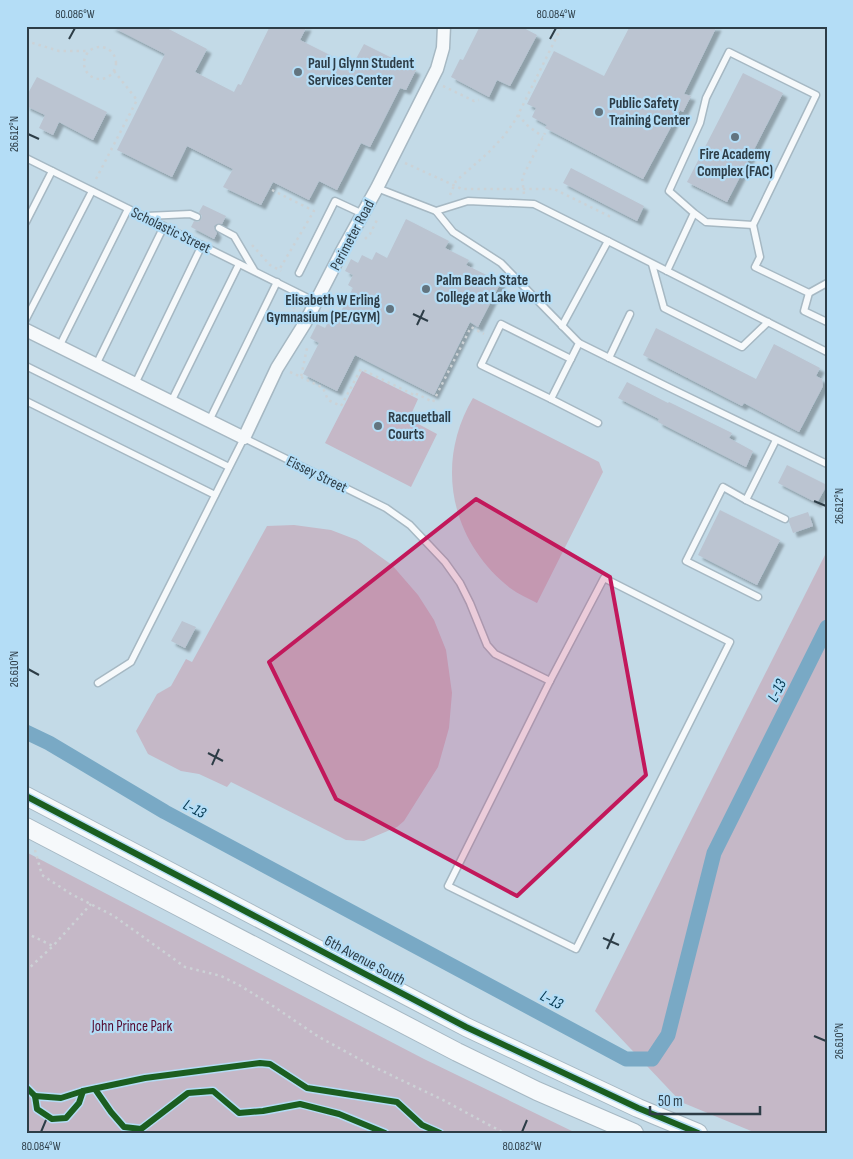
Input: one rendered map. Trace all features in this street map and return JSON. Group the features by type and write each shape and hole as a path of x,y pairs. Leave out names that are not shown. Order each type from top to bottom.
{"street":[{"name":"Perimeter Road","path":"244,438 277,368 305,323 377,188 437,68 443,48 444,26"},
{"name":"Eissey Street","path":"26,330 244,438"},
{"name":"6th Avenue South","path":"26,796 466,1027 638,1108 698,1133"},
{"path":"26,827 457,1052 537,1091 634,1133"}],"lane":[{"path":"753,225 706,222 669,192 700,123 706,98 729,52 816,95 753,225 760,257 755,266 810,293"},
{"name":"Scholastic Street","path":"26,158 316,302"},
{"path":"26,222 52,170"},
{"path":"377,188 436,210 454,232 501,263 579,342 827,464"},
{"path":"26,319 92,191"},
{"path":"299,273 335,201 363,214"},
{"path":"436,210 468,201 534,204 827,352"},
{"path":"59,346 128,208"},
{"path":"143,216 190,214 196,217"},
{"path":"667,271 694,214"},
{"path":"96,365 164,226"},
{"path":"219,228 234,236 255,271"},
{"path":"562,326 608,240"},
{"path":"135,384 202,245"},
{"path":"171,402 239,264"},
{"path":"652,264 664,308 742,347 768,322"},
{"path":"209,421 277,282"},
{"path":"827,283 810,293 804,311 827,322"},
{"path":"609,358 630,314"},
{"path":"571,359 502,324 481,365 598,423"},
{"path":"550,399 579,342"},
{"path":"26,366 229,468"},
{"path":"26,401 215,495"},
{"path":"98,683 131,662 244,438"},
{"name":"Eissey Street","path":"244,438 386,508 410,525 445,562 460,583 487,645 495,654 550,681"},
{"path":"746,500 776,440"},
{"path":"758,597 686,561 723,487 785,519"},
{"path":"604,578 730,642 576,949 448,886 550,681 604,578"}],"path":[{"path":"445,208 456,181 489,152 504,136 518,115 562,26"},
{"path":"26,41 59,51 88,51"},
{"path":"103,47 112,52 116,61 114,71 106,78 100,79 90,76 84,67 85,56 88,51 92,48 103,47"},
{"path":"96,179 137,100 114,71"},
{"path":"443,86 474,101 479,100"},
{"path":"518,115 527,125 543,137"},
{"path":"525,203 522,178 545,133"},
{"path":"404,162 462,189 554,189 613,218"},
{"path":"272,190 314,211 279,270"},
{"path":"251,243 270,265 286,274"},
{"path":"286,370 323,388 328,400 341,406 361,369 416,396 417,394 433,402 471,326 494,339"},
{"path":"301,377 308,339"},
{"path":"35,850 42,875 71,894 114,916 185,966 221,976 239,985 319,1037 504,1133"},
{"path":"26,971 53,946 91,904"},
{"path":"26,933 53,946"}],"highlighted area":[{"path":"476,499 610,577 646,775 517,896 336,799 269,662"}],"green space":[{"name":"Racquetball Courts","path":"362,371 418,399 409,419 437,434 411,487 325,443"},
{"path":"473,398 599,462 603,472 537,603 510,588 490,569 474,548 462,525 455,500 452,475 454,449 461,423"},
{"path":"294,525 331,530 357,540 392,565 418,595 434,620 446,650 452,693 449,728 438,767 404,821 397,827 364,841 346,840 231,782 227,787 199,774 181,771 148,754 136,731 157,694 171,686 186,659 192,662 267,526"},
{"path":"827,551 827,1133 756,1133 681,1102 595,1011"},
{"name":"John Prince Park","path":"26,852 424,1059 576,1133 26,1133"}],"building":[{"path":"110,26 163,26 207,49 195,72 234,92 238,84 241,85 270,26 307,26 300,40 352,66 364,44 416,70 406,90 400,88 370,147 361,143 337,190 319,181 309,200 273,182 261,205 223,187 233,169 187,146 172,177 117,150 165,54"},
{"path":"480,26 520,26 537,35 510,86 497,80 489,97 451,77 460,59 463,60"},
{"path":"630,26 717,26 684,94 691,96 683,112 680,110 643,179 545,128 547,125 532,117 536,108 527,104 554,51 604,76"},
{"name":"Fire Academy Complex (FAC)","path":"743,73 783,93 727,202 687,182"},
{"path":"37,77 107,112 93,140 59,122 53,135 39,128 45,115 26,106 26,97"},
{"path":"571,168 644,206 637,221 563,183"},
{"path":"203,205 226,216 222,224 214,226 217,233 214,239 191,227 194,221 198,222 201,219 202,216 199,212"},
{"name":"Elisabeth W Erling Gymnasium (PE/GYM)","path":"406,219 449,241 445,248 469,260 466,265 501,282 478,327 470,322 434,395 355,355 337,391 303,374 319,343 310,338 317,324 325,328 328,322 334,325 353,288 348,285 353,275 345,271 351,259 358,263 362,255 372,260 376,252 387,258"},
{"path":"656,328 756,379 774,344 820,368 816,376 822,379 823,386 799,432 744,403 742,406 643,355"},
{"path":"627,382 732,433 729,438 753,451 746,467 658,422 659,419 618,398"},
{"path":"787,465 827,485 817,503 778,483"},
{"path":"720,510 780,540 757,585 698,555"},
{"path":"808,512 813,526 793,533 789,522 790,518"},
{"path":"182,621 196,627 185,648 171,641"}],"waterway":[{"name":"L-13","path":"26,732 49,743 165,812 626,1059 652,1059 668,1035 714,853 827,627"}],"cycle path":[{"path":"26,796 466,1027 638,1108 698,1133"},
{"path":"35,1096 61,1098 83,1091 145,1078 260,1063 270,1064 307,1088 397,1102 422,1125 440,1133"},
{"path":"26,1087 35,1096 37,1109 52,1119 66,1118 79,1103 83,1091"},
{"path":"95,1089 124,1127 141,1129 188,1093 213,1091 239,1113 263,1111 300,1104 339,1114 385,1133"}],"place":[{"name":"Paul J Glynn Student Services Center","path":"298,72"},
{"name":"Public Safety Training Center","path":"599,112"},
{"name":"Fire Academy Complex (FAC)","path":"735,137"},
{"name":"Palm Beach State College at Lake Worth","path":"426,289"},
{"name":"Elisabeth W Erling Gymnasium (PE/GYM)","path":"390,309"},
{"name":"Racquetball Courts","path":"378,426"}]}
